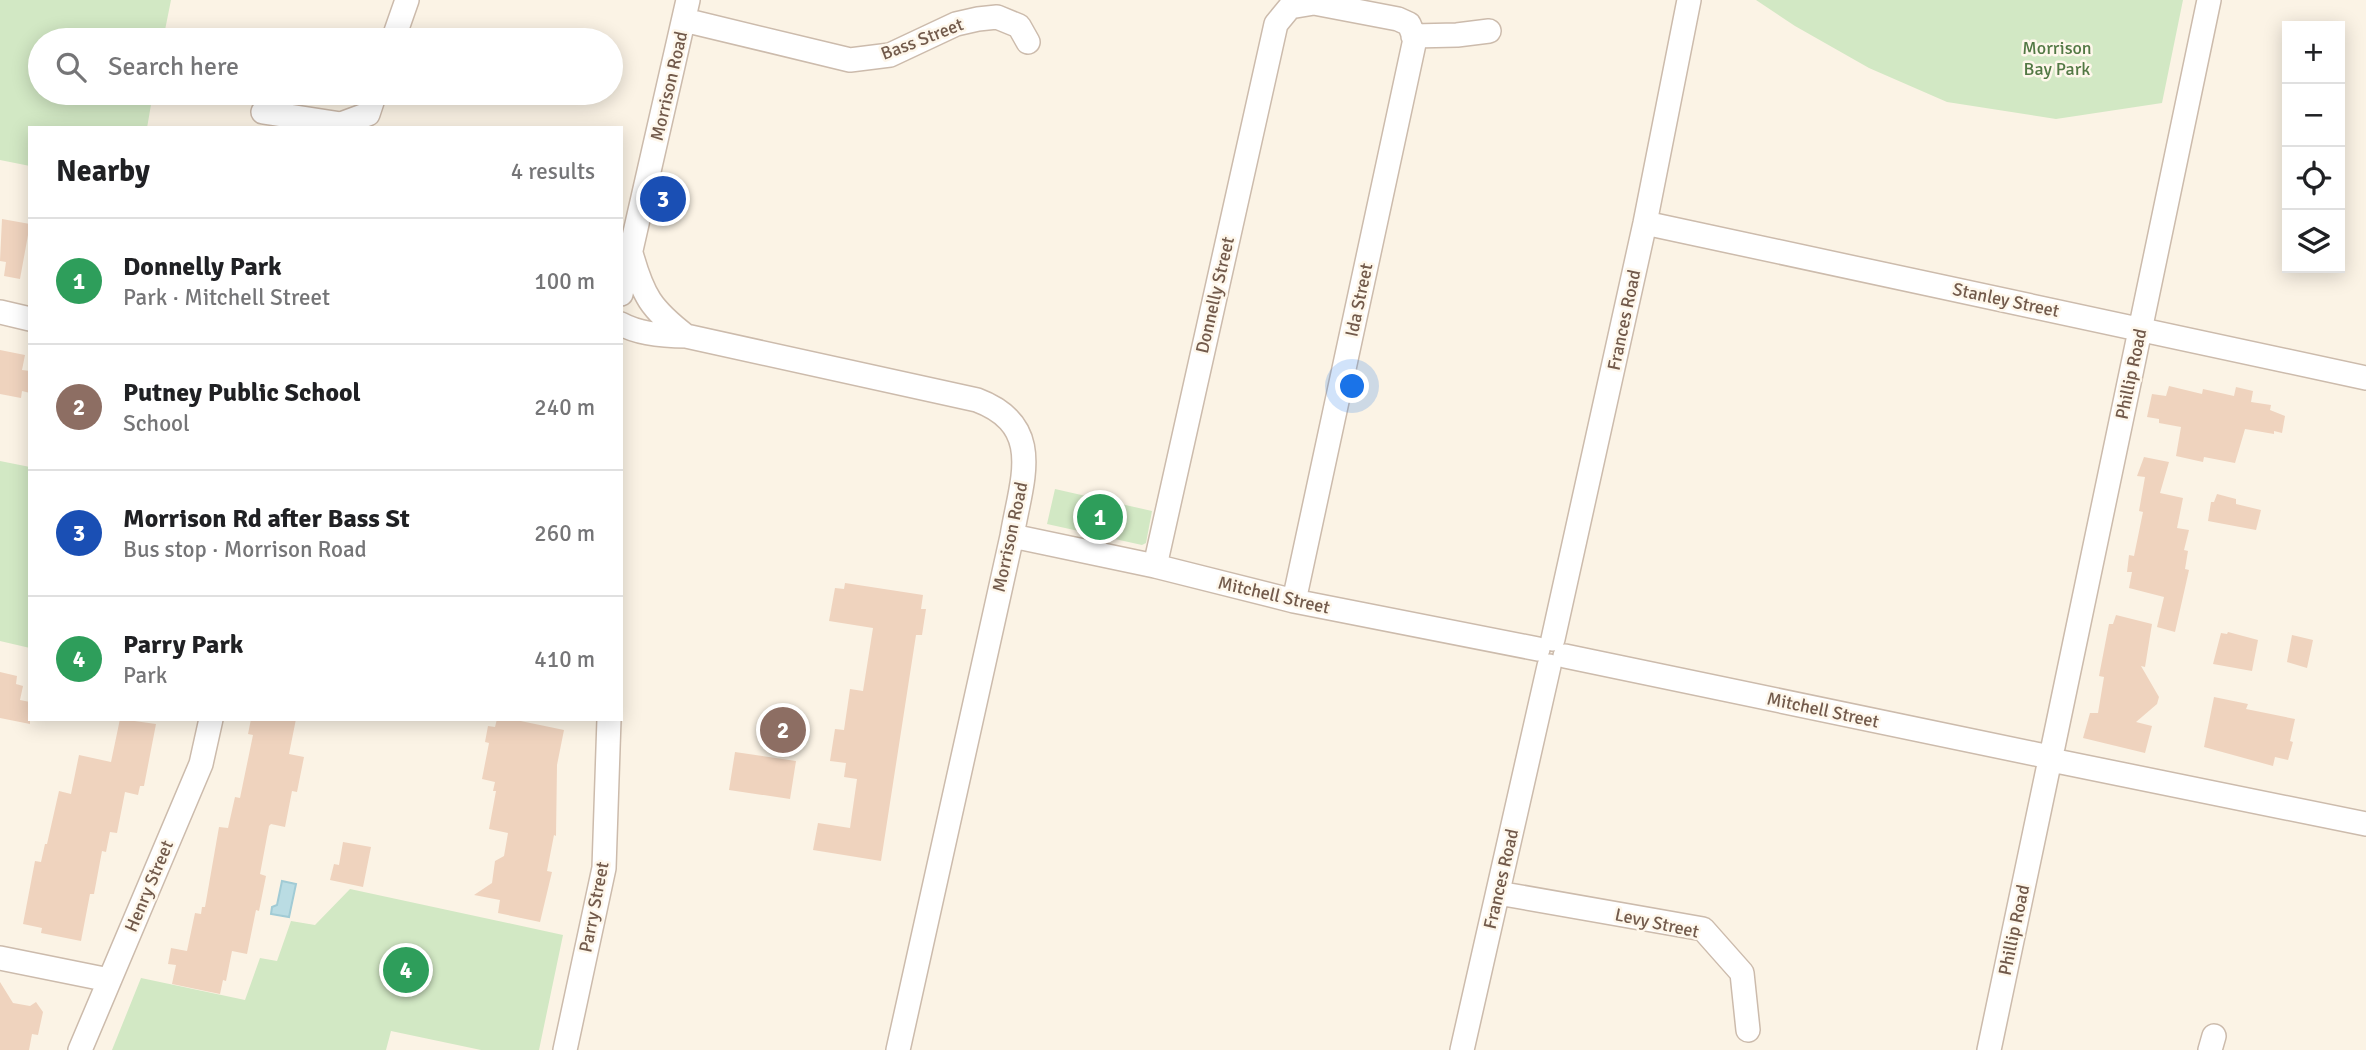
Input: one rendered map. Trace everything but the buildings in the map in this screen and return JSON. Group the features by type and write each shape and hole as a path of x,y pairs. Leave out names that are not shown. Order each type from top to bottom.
{"street":[{"path":"397,28 407,0"},
{"name":"Frances Road","path":"1462,1050 1645,223 1689,0"},
{"name":"Phillip Road","path":"1989,1050 2209,0"},
{"name":"Donnelly Street","path":"1154,566 1276,24 1290,7 1314,3 1398,19 1409,24 1414,37"},
{"name":"Bass Street","path":"686,10 850,60 890,55 956,24 997,17 1019,26 1028,42"},
{"name":"Morrison Road","path":"623,286 686,10"},
{"path":"1414,37 1457,36 1489,31"},
{"name":"Ida Street","path":"1294,601 1414,37"},
{"path":"263,112 341,124 368,114 371,105"},
{"name":"Stanley Street","path":"1645,223 2366,378"},
{"path":"631,252 641,285 652,305 658,314 685,336"},
{"path":"0,312 28,319"},
{"name":"Morrison Road","path":"623,325 947,393 992,406 1014,424 1025,461 1012,536 898,1050"},
{"name":"Mitchell Street","path":"1012,536 1154,566 1294,601 2366,824"},
{"name":"Henry Street","path":"80,1050 201,764 211,721"},
{"name":"Parry Street","path":"565,1050 604,868 609,721"},
{"name":"Levy Street","path":"1498,893 1703,929 1742,973 1748,1030"},
{"path":"0,958 109,980"}],"green space":[{"path":"0,0 171,0 165,28 28,28 28,105 151,105 147,126 28,126 28,166 0,160"},
{"name":"Morrison Bay Park","path":"1756,0 2183,0 2162,103 2056,119 1947,102 1869,68 1795,26"},
{"path":"0,461 28,467 28,648 0,641"},
{"path":"1055,489 1152,511 1146,543 1142,545 1047,524"},
{"path":"350,889 563,935 539,1050 481,1050 391,1031 386,1050 112,1050 141,978 245,1000 260,958 277,961 291,921 315,925"}],"water":[{"path":"282,881 296,884 289,917 271,914 272,907 277,905"}],"place":[{"name":"Morrison Rd after Bass St","path":"663,199"},
{"name":"Donnelly Park","path":"1100,517"},
{"name":"Putney Public School","path":"783,730"},
{"name":"Parry Park","path":"406,970"}]}
